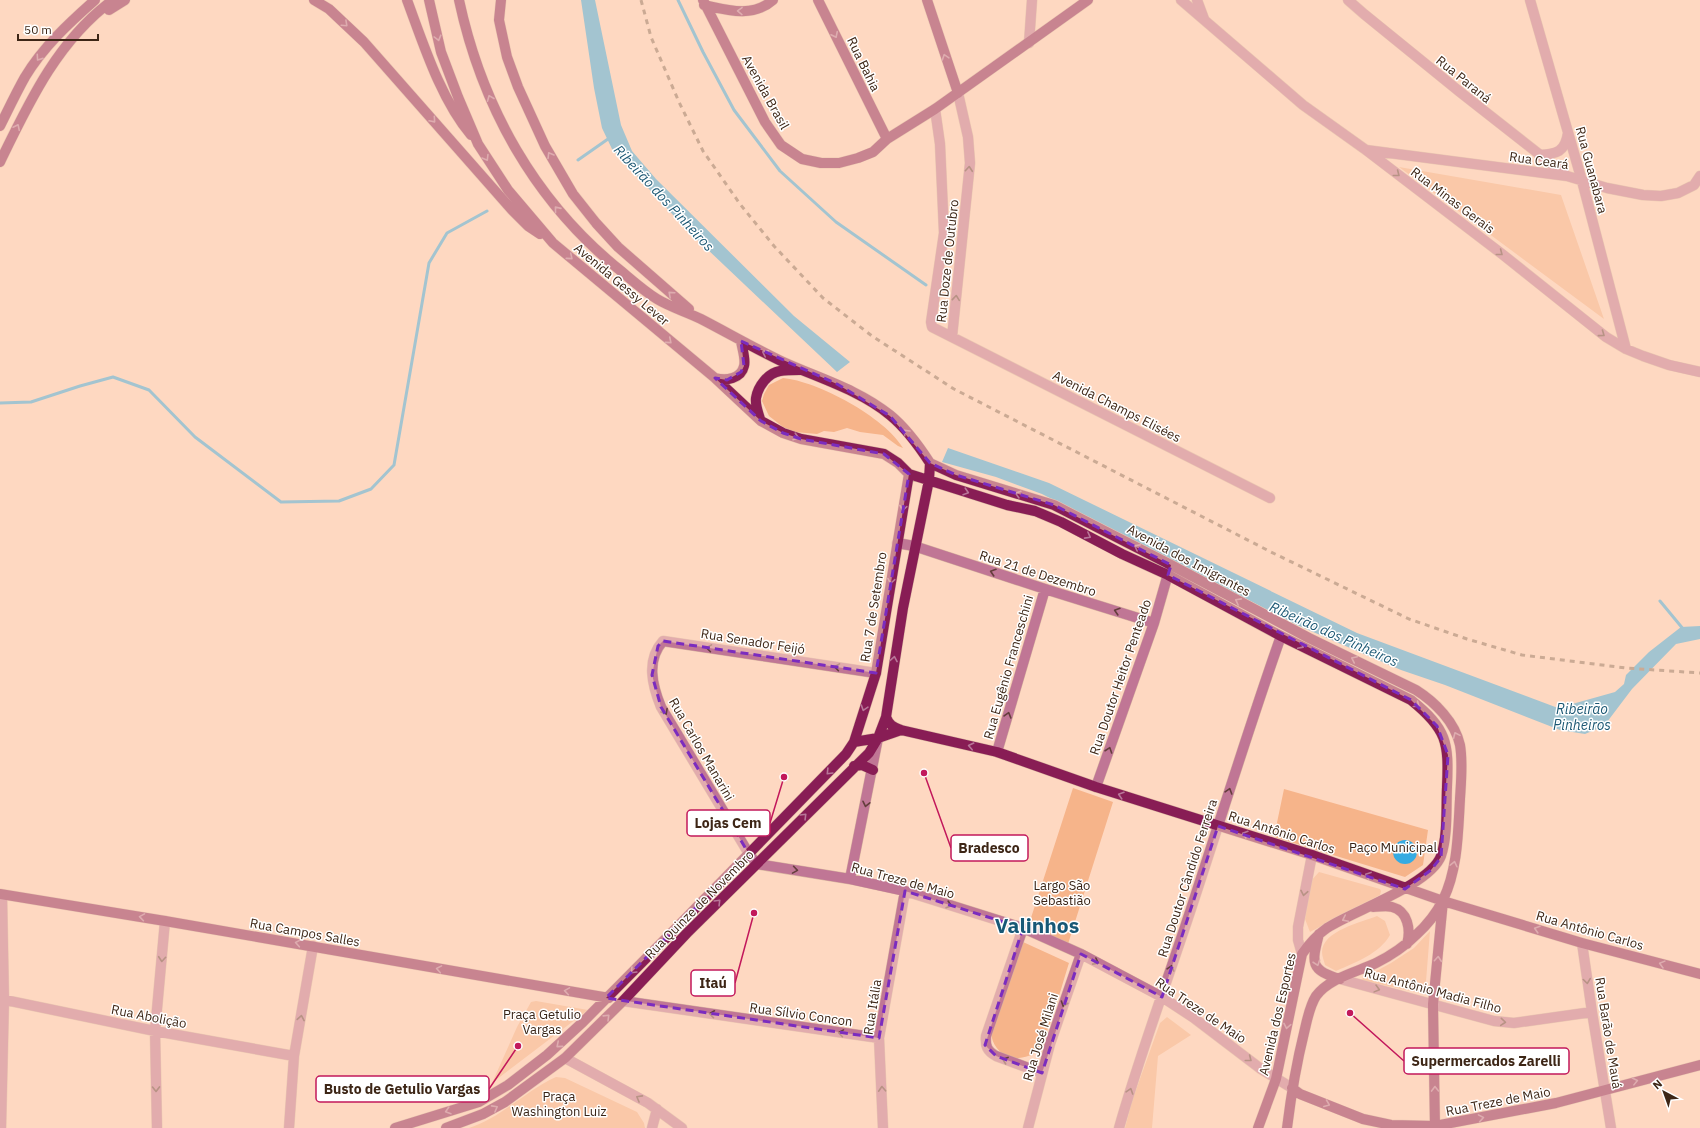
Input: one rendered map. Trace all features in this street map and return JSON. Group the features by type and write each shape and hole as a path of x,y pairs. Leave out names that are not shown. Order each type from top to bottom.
{"main road":[{"path":"0,126 26,76 42,53 64,28 95,0"},
{"path":"0,162 28,104 46,72 65,47 84,26 113,0"},
{"path":"84,26 125,0"},
{"path":"314,0 329,9 364,42 512,210 528,226 553,243"},
{"path":"408,0 420,35 451,107 460,122 478,144"},
{"name":"Avenida Gessy Lever","path":"429,0 441,52 478,144 508,190 553,243 715,378 761,421 783,433 801,439 884,454 898,463 909,474"},
{"name":"Avenida Gessy Lever","path":"459,0 473,56 495,110 532,177 567,221 586,241 609,262 657,299 800,370 837,384 873,403 885,411 907,433 930,463"},
{"path":"501,0 499,20 507,57 518,87 545,146 573,194 596,223 618,247 701,320"},
{"path":"704,2 732,11 752,11 768,4 773,0"},
{"name":"Rua Bahia","path":"818,0 886,139"},
{"name":"Rua Doze de Outubro","path":"927,0 958,93"},
{"name":"Avenida Brasil","path":"704,2 765,122 781,145 802,159 821,163 839,163 873,152 886,139 935,109 1088,0"},
{"path":"715,378 727,380 734,378 741,372 744,366 741,341"},
{"path":"761,421 756,409 756,398 759,389 766,379 778,371 800,370"},
{"path":"878,738 886,717 890,681 914,546 929,480 930,463"},
{"name":"Avenida dos Imigrantes","path":"930,463 956,475 1054,505 1171,564 1309,638 1430,698 1440,709 1455,732 1460,745 1462,777 1456,857 1449,885 1443,901"},
{"name":"Avenida dos Imigrantes","path":"909,474 1007,505 1035,511 1061,522 1122,554 1168,575 1281,636 1411,700 1426,713 1444,739 1448,755 1444,838 1441,857 1431,870 1405,889"},
{"name":"Rua 7 de Setembro","path":"854,742 876,673 909,474"},
{"name":"Rua Antônio Carlos","path":"886,717 892,727 901,730 997,752 1096,787 1312,855 1405,889 1582,943 1700,974"},
{"path":"854,742 878,738 901,730"},
{"name":"Rua Quinze de Novembro","path":"446,1128 483,1114 505,1102 565,1058 623,1001 687,933 868,753 878,738"},
{"name":"Rua Quinze de Novembro","path":"395,1128 479,1102 508,1085 564,1040 749,854 846,754 854,742"},
{"path":"854,766 862,765 873,770"},
{"name":"Avenida dos Esportes","path":"1258,1128 1276,1079 1302,954 1312,941 1327,928 1405,889"},
{"name":"Rua Campos Salles","path":"1,894 165,920 531,986 623,1001"},
{"path":"1287,1128 1292,1088 1310,1010 1316,996 1324,987 1378,962 1407,944 1424,927 1443,901"},
{"path":"1435,1127 1434,1004 1443,901"},
{"path":"1370,907 1391,906 1400,910 1404,915 1409,930 1407,944"},
{"path":"1319,934 1314,954 1317,968 1323,974 1340,979"},
{"name":"Rua Treze de Maio","path":"1292,1088 1300,1094 1363,1118 1391,1125 1435,1127 1556,1103 1700,1065"}],"street":[{"path":"1029,43 1032,0"},
{"name":"Rua Minas Gerais","path":"1181,0 1304,105 1366,150 1502,254 1594,328 1626,349 1668,365 1700,372"},
{"name":"Rua Minas Gerais","path":"1197,0 1205,21"},
{"name":"Rua Paraná","path":"1348,0 1454,88 1567,176"},
{"name":"Rua Guanabara","path":"1530,0 1582,181 1626,349"},
{"name":"Rua Doze de Outubro","path":"935,109 940,144 944,233 931,322 932,327 936,330 952,337 970,163 968,137 958,93"},
{"path":"1539,154 1554,154 1560,150 1566,143 1568,133"},
{"name":"Rua Ceará","path":"1366,150 1567,176 1607,188 1644,196 1661,196 1678,193 1694,185 1700,176"},
{"name":"Avenida Champs Elisées","path":"952,337 1270,498"},
{"name":"Rua 21 de Dezembro","path":"897,543 914,546 1154,623"},
{"name":"Rua Doutor Heitor Penteado","path":"1096,787 1154,623 1171,564"},
{"name":"Rua Eugênio Franceschini","path":"997,752 1045,589"},
{"name":"Rua Doutor Cândido Ferreira","path":"1118,1128 1152,1021 1162,997 1255,711 1281,636"},
{"name":"Rua Senador Feijó","path":"652,675 655,652 663,641 876,673"},
{"name":"Rua Carlos Manarini","path":"652,675 655,692 662,706 749,854 757,864"},
{"path":"850,879 873,770 878,738"},
{"path":"1302,954 1298,940 1298,927 1312,855"},
{"name":"Rua Treze de Maio","path":"757,864 850,879 905,891 1023,928 1081,954 1162,997 1194,1018 1276,1079 1292,1088"},
{"name":"Rua Itália","path":"883,1128 879,1038 905,891"},
{"path":"1,894 1,1128"},
{"path":"157,1128 155,1031 165,920"},
{"path":"1023,928 986,1036 985,1045 989,1052 996,1056 1042,1073"},
{"name":"Rua Barão de Mauá","path":"1582,943 1611,1128"},
{"path":"289,1128 294,1056 313,946"},
{"name":"Rua José Milani","path":"1028,1128 1050,1044 1081,954"},
{"name":"Rua Antônio Madia Filho","path":"1340,979 1494,1021 1514,1023 1592,1012"},
{"name":"Rua Abolição","path":"2,1000 155,1031 294,1056"},
{"name":"Rua Sílvio Concon","path":"623,1001 879,1038"},
{"path":"565,1058 657,1109 682,1128"},
{"path":"652,1128 657,1109"}],"highlighted area":[{"path":"741,341 837,384 890,416 930,463 956,475 1054,505 1171,565 1168,575 1411,700 1437,726 1448,755 1441,857 1431,870 1405,889 1218,826 1162,997 1081,954 1042,1073 996,1056 985,1045 1023,928 905,891 879,1038 606,998 749,854 661,707 652,675 658,646 663,641 876,673 909,474 884,454 801,439 783,433 761,421 715,378 727,380 741,372 744,366"}],"green space":[{"path":"1399,167 1561,195 1604,319"},
{"path":"783,378 814,386 849,402 881,424 894,436 903,448 883,435 860,432 847,428 834,432 824,431 817,434 795,432 783,427 769,416 762,401 769,385"},
{"name":"Largo São Sebastião","path":"1073,788 1113,802 1068,944 1029,924"},
{"name":"Paço Municipal","path":"1284,789 1428,830 1423,865 1405,877 1274,837"},
{"path":"1319,872 1380,889 1380,895 1310,932 1305,919 1310,882"},
{"path":"1377,916 1385,921 1390,935 1380,947 1359,961 1336,971 1325,965 1322,952 1328,938 1344,928"},
{"path":"1430,931 1425,994 1360,980 1414,948"},
{"name":"Largo São Sebastião","path":"1023,942 1069,963 1049,1025 1039,1047 1029,1056 1009,1059 994,1045 991,1032"},
{"name":"Praça Getulio Vargas","path":"536,1001 588,1010 492,1083 517,1027 531,1002"},
{"path":"1167,1017 1191,1035 1158,1056 1152,1128 1125,1128 1132,1101 1160,1023"},
{"name":"Praça Washington Luiz","path":"556,1077 565,1078 637,1112 644,1123 645,1128 469,1128 492,1118 534,1089"}],"water":[{"name":"Ribeirão dos Pinheiros","path":"581,0 595,0 621,125 632,151 656,179 794,316 850,362 837,372 687,230 612,149 602,128 594,88"},
{"name":"Ribeirão Pinheiros","path":"948,448 1049,483 1357,633 1558,708 1615,692 1624,684 1626,675 1649,652 1681,627 1700,626 1700,639 1676,644 1632,689 1604,726 1585,734 1560,730 1445,685 1401,670 1297,625 1042,494 996,477 942,462"},
{"path":"1405,840 1410,841 1416,847 1416,857 1410,863 1405,864 1400,863 1394,857 1393,852 1394,847 1400,841"}],"waterway":[{"path":"678,0 703,52 734,110 780,171 836,222 926,285"},
{"path":"578,160 608,139"},
{"path":"0,403 31,402 113,377 149,390 195,437 281,502 339,501 371,489 394,465 429,263 447,233 487,211"},
{"path":"1660,601 1684,630"}],"railway":[{"path":"641,0 651,37 679,102 703,151 740,204 774,246 823,298 872,336 954,389 1271,552 1409,619 1467,639 1522,655 1626,668 1700,673"}],"place":[{"name":"Bradesco","path":"924,773"},
{"name":"Lojas Cem","path":"784,777"},
{"name":"Itaú","path":"754,913"},
{"name":"Supermercados Zarelli","path":"1350,1013"},
{"name":"Busto de Getulio Vargas","path":"518,1046"}],"district":[{"name":"Valinhos","path":"1037,926"}]}
